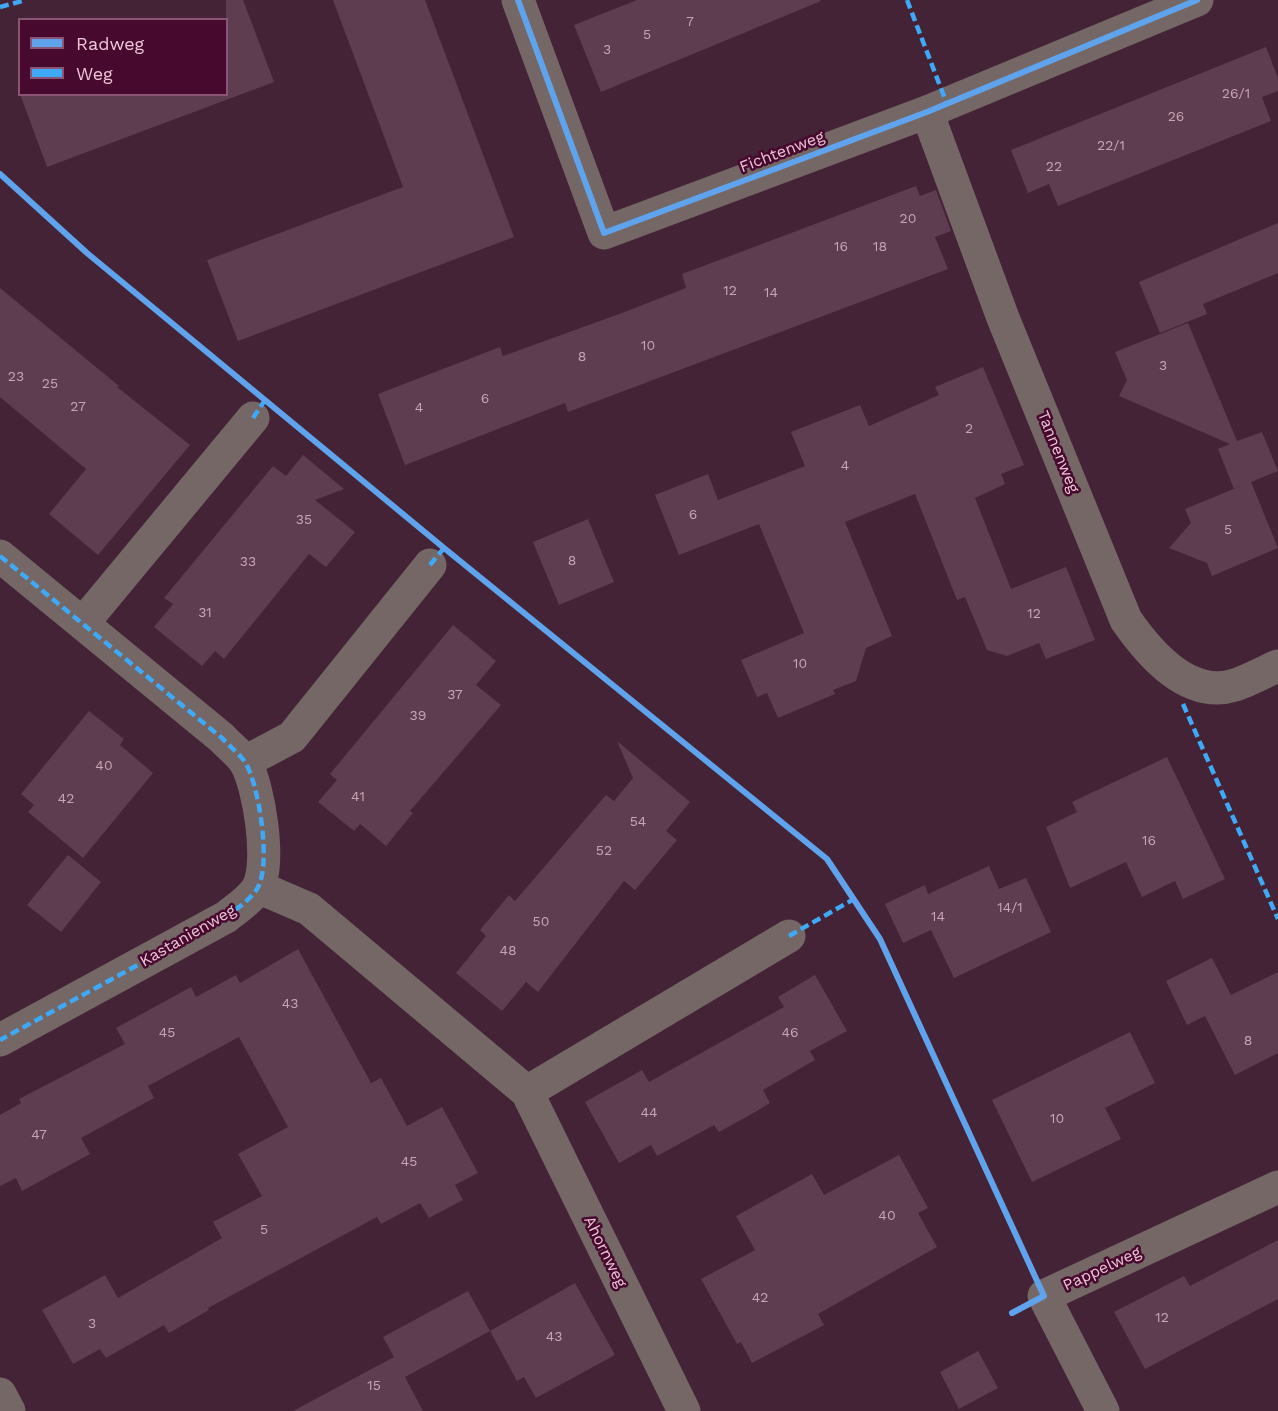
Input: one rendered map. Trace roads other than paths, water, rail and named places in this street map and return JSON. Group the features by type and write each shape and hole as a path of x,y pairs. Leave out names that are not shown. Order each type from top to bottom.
{"street":[{"name":"Fichtenweg","path":"518,0 604,233 927,112 1197,0"},
{"name":"Tannenweg","path":"927,112 1004,318 1126,620 1147,651 1170,669 1194,683 1233,686 1278,666"},
{"path":"84,622 253,418"},
{"path":"0,556 84,622 222,738 245,762 252,779 266,851 258,887"},
{"path":"245,762 292,737 430,565"},
{"name":"Kastanienweg","path":"0,1040 226,917 246,903 258,887"},
{"name":"Ahornweg","path":"258,887 309,909 527,1092 684,1411"},
{"path":"527,1092 789,936"},
{"name":"Pappelweg","path":"1103,1411 1044,1296 1278,1187"},
{"path":"0,1394 9,1411"}]}
